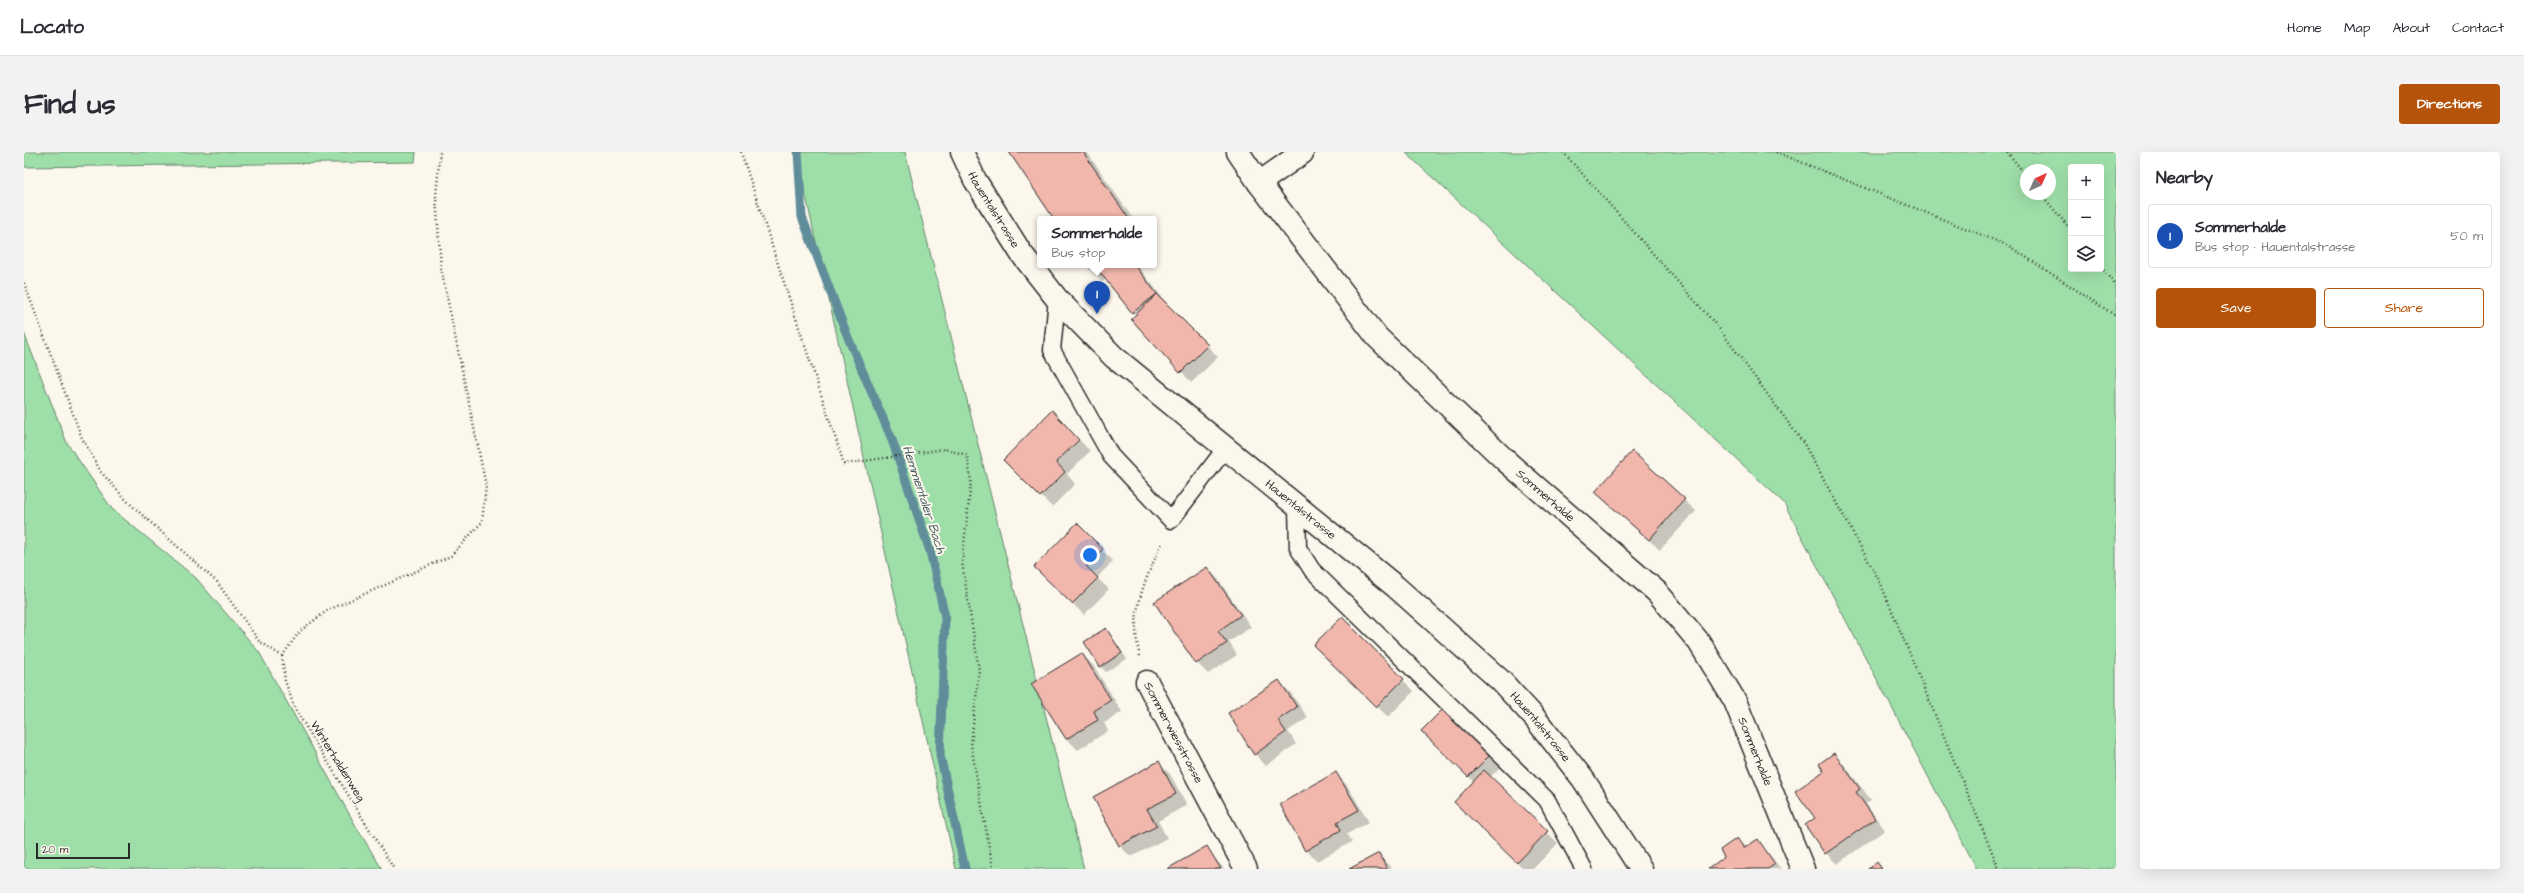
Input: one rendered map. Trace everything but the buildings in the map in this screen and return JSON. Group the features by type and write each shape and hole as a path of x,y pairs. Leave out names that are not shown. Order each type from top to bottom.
{"street":[{"name":"Hauentalstrasse","path":"962,152 975,180 1018,247 1057,299 1114,357 1396,587 1501,681 1534,717 1583,779 1641,869"},
{"name":"Sommerhalde","path":"1238,152 1259,183 1377,337 1506,461 1657,592 1699,642 1735,701 1802,869"},
{"path":"1259,183 1302,153"},
{"name":"Sommerwiesstrasse","path":"1147,682 1246,869"}],"lane":[{"path":"1057,299 1052,350 1111,456 1172,520 1225,449"},
{"path":"1297,507 1298,548 1312,570 1547,800 1584,869"}],"path":[{"path":"24,283 82,438 101,472 128,502 217,582 259,641 282,656 300,631 328,610 451,556 482,522 486,486 441,268 436,197 440,152"},
{"path":"742,152 844,464 875,458 945,449 967,455 971,482 962,562 979,670 971,746 993,869"},
{"path":"1563,152 1718,327 1804,444 1880,582 1999,869"},
{"path":"1776,152 2009,246 2116,316"},
{"path":"2007,152 2020,168"},
{"path":"2046,200 2068,226"},
{"path":"2104,271 2116,286"},
{"name":"Sommerwiesstrasse","path":"1147,682 1134,623 1140,592 1172,520"},
{"name":"Winterhaldenweg","path":"282,656 285,681 295,709 394,869"}],"green space":[{"path":"24,152 416,152 415,162 24,167"},
{"path":"796,152 905,152 1084,869 956,869"},
{"path":"1405,152 2116,152 2116,869 1977,869 1784,503"},
{"path":"24,333 67,443 112,509 196,578 259,652 357,828 382,869 24,869"}],"waterway":[{"name":"Hemmentaler Bach","path":"798,152 802,217 849,340 891,437 930,551 945,617 940,755 965,869"}],"place":[{"name":"Sommerhalde","path":"1097,314"}]}
